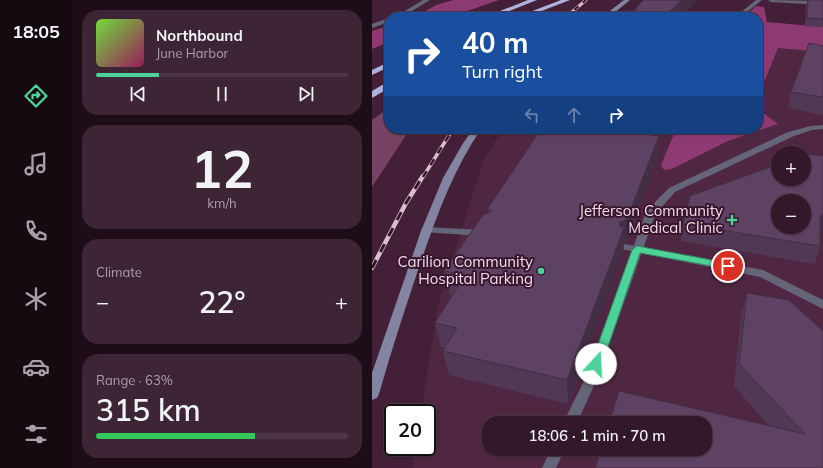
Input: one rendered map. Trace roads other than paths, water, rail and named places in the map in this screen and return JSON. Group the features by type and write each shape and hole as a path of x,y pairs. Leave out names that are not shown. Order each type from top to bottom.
{"highway":[{"path":"502,12 534,0"},
{"path":"534,12 566,0"},
{"path":"372,73 384,67"},
{"path":"372,95 384,87"}],"street":[{"path":"407,12 428,0"},
{"path":"611,12 627,0"},
{"path":"744,12 759,0"},
{"path":"771,0 823,3"},
{"path":"372,26 384,22"},
{"path":"573,416 591,378 650,215 658,203 672,190 791,134 811,128 823,128"},
{"path":"372,394 426,230 454,164 474,134"},
{"path":"426,230 450,230 489,234"},
{"path":"625,247 763,274 823,305"},
{"path":"549,468 555,456"}],"railway":[{"path":"572,12 586,0"},
{"path":"423,177 450,134"},
{"path":"372,268 406,203 423,176"}],"place":[{"name":"Jefferson Community Medical Clinic","path":"732,220"},
{"name":"Carilion Community Hospital Parking","path":"541,271"}]}
